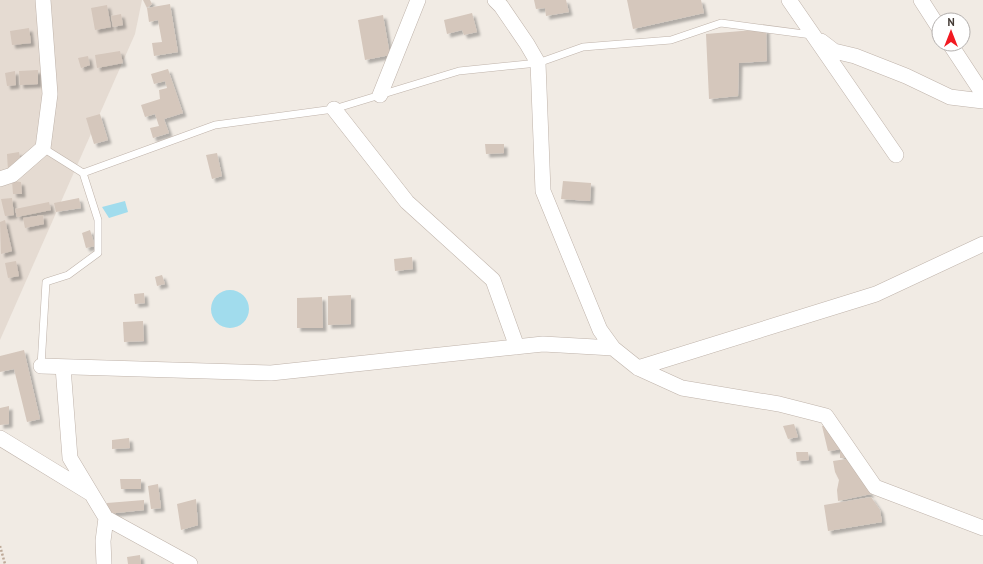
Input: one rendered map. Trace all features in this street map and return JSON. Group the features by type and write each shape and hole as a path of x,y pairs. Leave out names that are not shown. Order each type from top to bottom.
{"street":[{"path":"0,179 12,175 43,148 50,94 42,0"},
{"path":"380,95 418,0"},
{"path":"495,0 501,6 527,44 538,64 543,191 600,330 613,348 638,368 682,388 779,404 826,416 876,487 983,528"},
{"path":"789,0 896,155"},
{"path":"921,0 931,16"},
{"path":"814,35 834,51 856,56 906,76 950,97 983,101"},
{"path":"955,52 983,94"},
{"path":"334,109 407,202 493,280 517,347"},
{"path":"638,368 876,294 983,244"},
{"path":"40,366 270,372 543,344 613,348"},
{"path":"63,367 70,458 106,518 190,564"},
{"path":"0,438 91,493"},
{"path":"104,564 103,541 106,518"}],"lane":[{"path":"82,173 215,125 334,109 459,71 538,64 584,47 671,40 721,23 814,35"},
{"path":"40,366 46,282 68,275 98,252 98,220 82,173 43,148"}],"path":[{"path":"0,546 6,564"}],"shaded area":[{"path":"0,0 142,0 135,34 0,340"}],"water":[{"path":"125,201 128,212 109,218 102,207"},
{"path":"230,290 240,293 246,299 249,309 246,319 240,325 230,328 220,325 214,319 211,309 214,299 220,293"}],"building":[{"path":"143,0 150,0 152,4 147,8"},
{"path":"534,0 566,0 569,12 546,16 545,8 536,9"},
{"path":"627,0 701,0 704,13 633,29"},
{"path":"170,4 178,52 154,56 152,43 162,42 158,20 149,22 147,8"},
{"path":"107,5 111,27 95,30 91,8"},
{"path":"472,13 477,32 464,35 462,30 447,34 444,20"},
{"path":"121,14 123,25 113,27 111,16"},
{"path":"383,15 390,55 365,60 358,20"},
{"path":"29,28 31,43 12,45 10,31"},
{"path":"766,29 767,61 739,63 738,96 709,99 706,34"},
{"path":"120,51 123,63 97,68 95,55"},
{"path":"88,56 90,65 81,68 78,58"},
{"path":"168,69 183,113 164,119 169,133 153,138 150,128 159,126 155,114 145,117 141,105 160,99 159,90 167,88 165,81 154,84 151,74"},
{"path":"38,70 38,84 20,85 19,71"},
{"path":"15,71 16,85 7,86 5,73"},
{"path":"100,114 108,140 94,144 86,118"},
{"path":"485,144 504,144 504,153 486,154"},
{"path":"19,152 21,164 8,171 7,154"},
{"path":"217,153 222,176 212,179 206,155"},
{"path":"12,181 21,182 22,194 13,194"},
{"path":"563,181 591,183 590,201 561,199"},
{"path":"12,198 14,215 5,216 1,199"},
{"path":"79,198 81,208 56,212 54,203"},
{"path":"49,202 51,210 17,217 15,209"},
{"path":"43,215 44,224 25,228 23,218"},
{"path":"5,220 12,251 1,254 0,222"},
{"path":"90,230 95,246 86,248 82,233"},
{"path":"412,257 413,269 395,271 394,259"},
{"path":"16,261 19,276 8,278 5,263"},
{"path":"162,275 165,284 157,286 155,277"},
{"path":"144,293 145,303 135,304 134,294"},
{"path":"351,295 351,324 328,325 328,296"},
{"path":"322,297 323,328 297,328 297,298"},
{"path":"143,321 144,341 124,342 123,322"},
{"path":"24,350 40,419 27,422 14,369 0,372 0,356"},
{"path":"9,406 9,424 0,425 0,408"},
{"path":"794,424 798,437 788,439 783,426"},
{"path":"829,425 843,449 828,451 822,426"},
{"path":"129,438 130,448 112,449 112,440"},
{"path":"848,450 853,458 840,458 840,451"},
{"path":"796,452 808,452 809,460 797,461"},
{"path":"853,458 855,471 863,478 865,487 871,494 838,501 837,490 839,480 835,472 833,461"},
{"path":"120,479 141,479 141,489 121,489"},
{"path":"158,484 161,508 151,509 148,486"},
{"path":"871,497 880,510 882,522 828,531 824,505"},
{"path":"196,499 198,525 181,530 177,504"},
{"path":"144,500 144,510 107,514 107,503"},
{"path":"140,555 141,564 128,564 127,557"}]}
